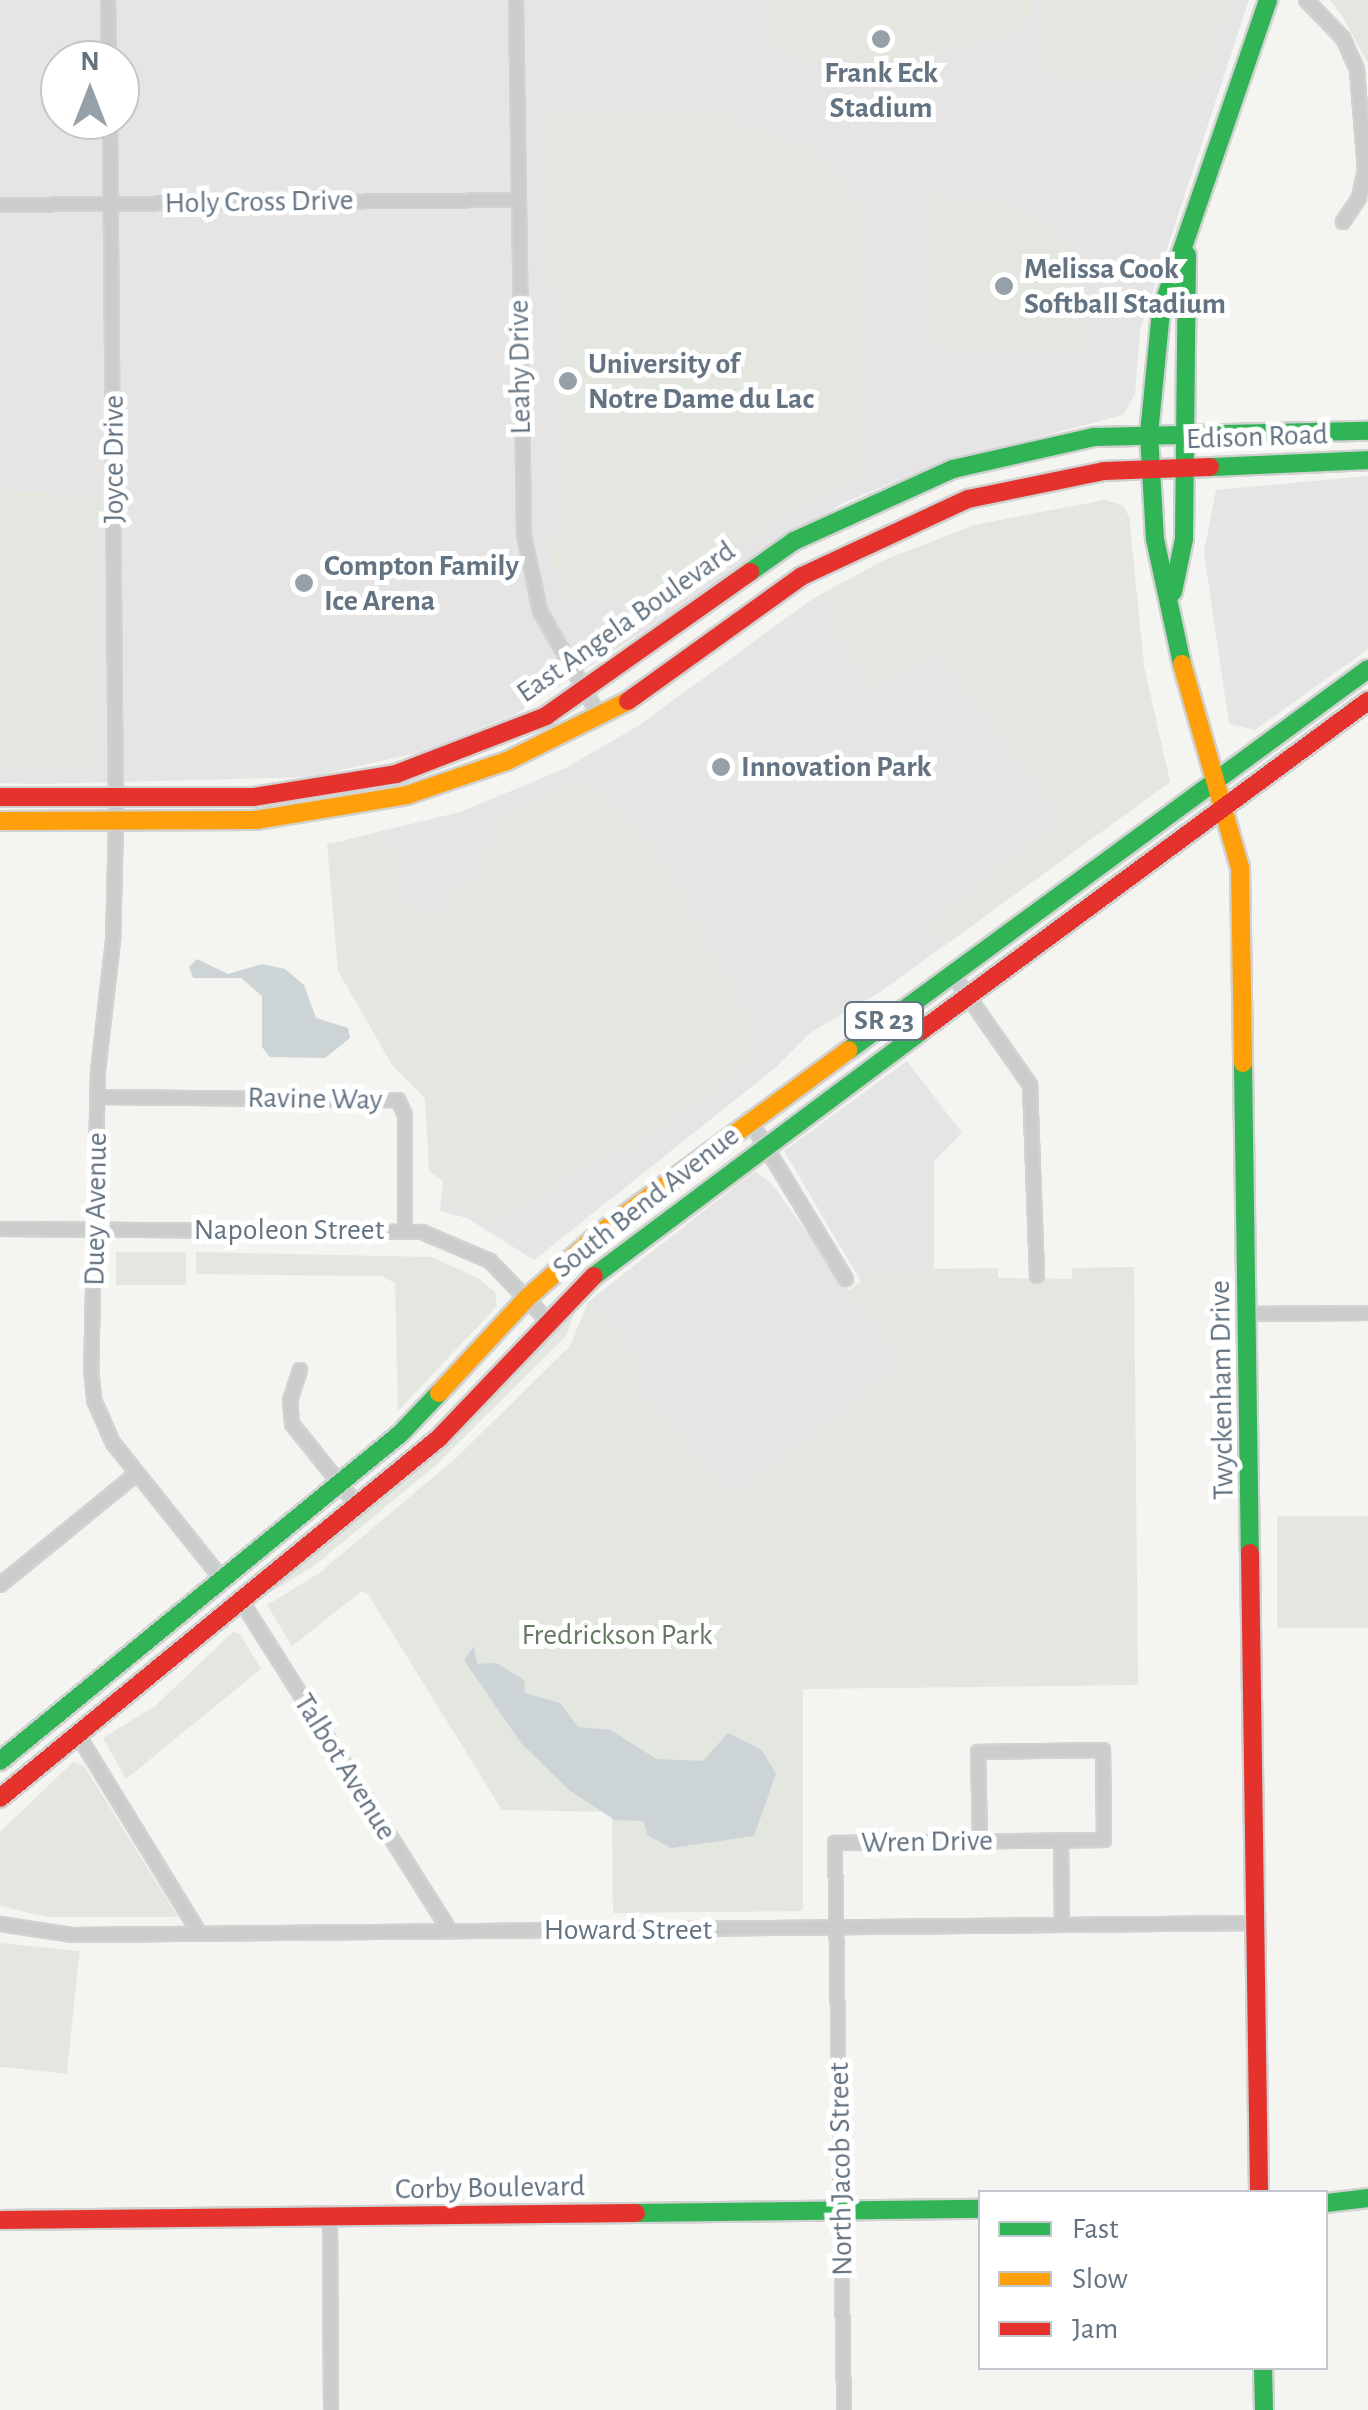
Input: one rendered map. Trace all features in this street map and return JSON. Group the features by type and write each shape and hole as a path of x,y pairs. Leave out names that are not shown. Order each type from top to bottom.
{"main road":[{"name":"Twyckenham Drive","path":"1259,2190 1243,916 1225,806 1187,684 1172,596 1155,539 1149,434 1161,312 1187,249 1268,0"},
{"name":"Twyckenham Drive","path":"1172,596 1184,539 1187,249"},
{"name":"Edison Road","path":"1149,434 1368,431"},
{"name":"East Angela Boulevard","path":"0,797 254,797 383,777 491,742 584,692 716,593 852,510 983,460 1080,439 1149,434"},
{"name":"Edison Road","path":"1149,469 1368,460"},
{"name":"East Angela Boulevard","path":"0,821 256,820 369,804 482,771 600,716 653,686 789,584 885,532 1020,485 1149,469"},
{"name":"South Bend Avenue","path":"0,1761 339,1484 426,1409 526,1299 749,1119 1368,669"},
{"name":"South Bend Avenue","path":"0,1798 439,1438 546,1320 618,1254 1368,701"},
{"path":"1328,2203 1368,2198"},
{"name":"Corby Boulevard","path":"0,2220 978,2209"},
{"path":"1263,2370 1264,2410"}],"street":[{"path":"108,0 109,40"},
{"name":"Leahy Drive","path":"516,0 529,575 552,639 600,716"},
{"path":"1306,0 1342,38 1357,70 1364,169 1359,198 1343,222"},
{"name":"Joyce Drive","path":"110,140 116,798"},
{"name":"Holy Cross Drive","path":"0,205 518,200"},
{"name":"Duey Avenue","path":"116,798 98,1096 94,1400 136,1475 222,1579"},
{"path":"951,972 1022,1069 1034,1099 1037,1276"},
{"name":"Ravine Way","path":"98,1096 398,1100 405,1109 405,1231"},
{"path":"749,1119 846,1279"},
{"name":"Napoleon Street","path":"0,1229 405,1231 473,1250 546,1320"},
{"path":"1248,1314 1368,1312"},
{"path":"300,1370 290,1400 292,1424 358,1506"},
{"path":"0,1585 136,1475"},
{"name":"Talbot Avenue","path":"242,1602 449,1930"},
{"path":"78,1735 200,1934"},
{"name":"Wren Drive","path":"836,1927 835,1843 1104,1840 1102,1750 978,1752 980,1841"},
{"path":"1061,1840 1062,1925"},
{"name":"Howard Street","path":"0,1924 48,1934 200,1934 1256,1923"},
{"name":"North Jacob Street","path":"836,1927 844,2410"},
{"path":"330,2218 331,2410"}],"shaded area":[{"name":"University of Notre Dame du Lac","path":"0,0 1249,0 1140,330 1135,394 1123,415 943,462 843,503 514,715 421,752 310,777 0,783"},
{"path":"1368,476 1368,649 1255,730 1229,724 1204,552 1216,490"},
{"path":"1105,500 1123,506 1129,518 1144,667 1170,782 880,992 810,1033 775,1068 534,1260 467,1218 440,1211 450,1120 344,887 345,840 460,812 564,769 638,726 811,600 887,559 975,525"},
{"path":"197,959 228,974 262,964 285,969 304,985 316,1018 348,1028 350,1038 325,1058 270,1057 262,1047 262,996 241,978 193,978 189,967"},
{"path":"907,1061 962,1133 934,1161 934,1270 873,1270 861,1281 784,1151"},
{"path":"755,1171 771,1183 903,1365 729,1497 639,1388 647,1368 588,1302"},
{"path":"474,1646 477,1664 496,1663 524,1680 525,1693 560,1703 578,1727 611,1730 656,1759 703,1761 728,1733 762,1750 776,1774 754,1836 671,1848 647,1835 644,1821 615,1820 569,1790 521,1743 464,1660"}],"green space":[{"name":"Frank Eck Stadium","path":"766,0 1032,0 1029,31 893,62 799,64 773,47"},
{"path":"1046,0 1229,0 1201,83 1044,76"},
{"path":"1330,0 1368,0 1368,63 1342,16"},
{"path":"725,111 736,124 811,148 829,161 852,195 859,219 862,472 689,573 627,600 558,600 549,545 560,530 558,291 546,290 544,113"},
{"name":"Melissa Cook Softball Stadium","path":"926,196 998,200 1043,220 1058,234 1078,275 1084,353 944,353 927,336"},
{"path":"0,491 100,494 90,769 0,766"},
{"path":"1105,500 1123,506 1129,517 1144,667 1170,782 944,946 926,925 1064,820 936,652 873,688 845,651 821,594 887,559 975,525"},
{"path":"574,785 601,791 656,849 754,1031 748,1058 719,1088 629,1149 591,1164 508,1216 484,1222 453,1206 442,1180 429,1171 425,1098 392,1065 338,971 327,844 387,834 400,898 422,917 437,918 458,889 480,874 503,817 518,805"},
{"path":"116,1252 186,1252 186,1285 116,1285"},
{"path":"196,1252 431,1257 478,1278 495,1292 497,1306 398,1411 395,1283 381,1276 196,1274"},
{"name":"Fredrickson Park","path":"1134,1267 1138,1685 803,1689 803,1911 613,1913 612,1812 502,1810 368,1594 362,1591 292,1646 267,1605 318,1574 454,1460 570,1346 588,1302 647,1368 639,1388 729,1497 903,1365 849,1291 873,1270 998,1268 998,1278 1072,1279 1072,1268"},
{"path":"578,1302 566,1336 437,1464 314,1566 264,1596 453,1437"},
{"path":"1277,1516 1368,1516 1368,1628 1277,1628"},
{"path":"233,1632 240,1634 261,1669 126,1779 103,1738 155,1706"},
{"path":"73,1762 84,1766 178,1917 47,1917 0,1906 0,1832"},
{"path":"0,1943 80,1951 67,2074 0,2067"}],"traffic: fast":[{"path":"1182,664 1155,539 1149,434 1161,311 1268,0"},
{"path":"1173,592 1184,539 1187,255"},
{"path":"750,572 794,541 953,469 1094,437 1368,431"},
{"path":"1210,467 1368,460"},
{"path":"849,1050 1368,669"},
{"path":"594,1276 921,1031"},
{"path":"1243,1063 1250,1553"},
{"path":"0,1761 400,1434 439,1393"},
{"path":"1328,2203 1368,2198"},
{"path":"636,2213 978,2209"},
{"path":"1263,2370 1264,2410"}],"traffic: slow":[{"path":"1182,664 1240,867 1243,1063"},
{"path":"0,821 256,820 407,795 507,761 628,701"},
{"path":"439,1393 526,1299 599,1234 849,1050"}],"traffic: jam":[{"path":"628,701 802,576 968,499 1104,471 1210,467"},
{"path":"0,797 254,797 396,774 546,716 750,572"},
{"path":"921,1031 1368,701"},
{"path":"0,1798 439,1438 594,1276"},
{"path":"1250,1553 1259,2190"},
{"path":"0,2220 636,2213"}],"place":[{"name":"Frank Eck Stadium","path":"881,39"},
{"name":"Melissa Cook Softball Stadium","path":"1004,286"},
{"name":"University of Notre Dame du Lac","path":"568,381"},
{"name":"Compton Family Ice Arena","path":"304,583"},
{"name":"Innovation Park","path":"721,767"}]}
